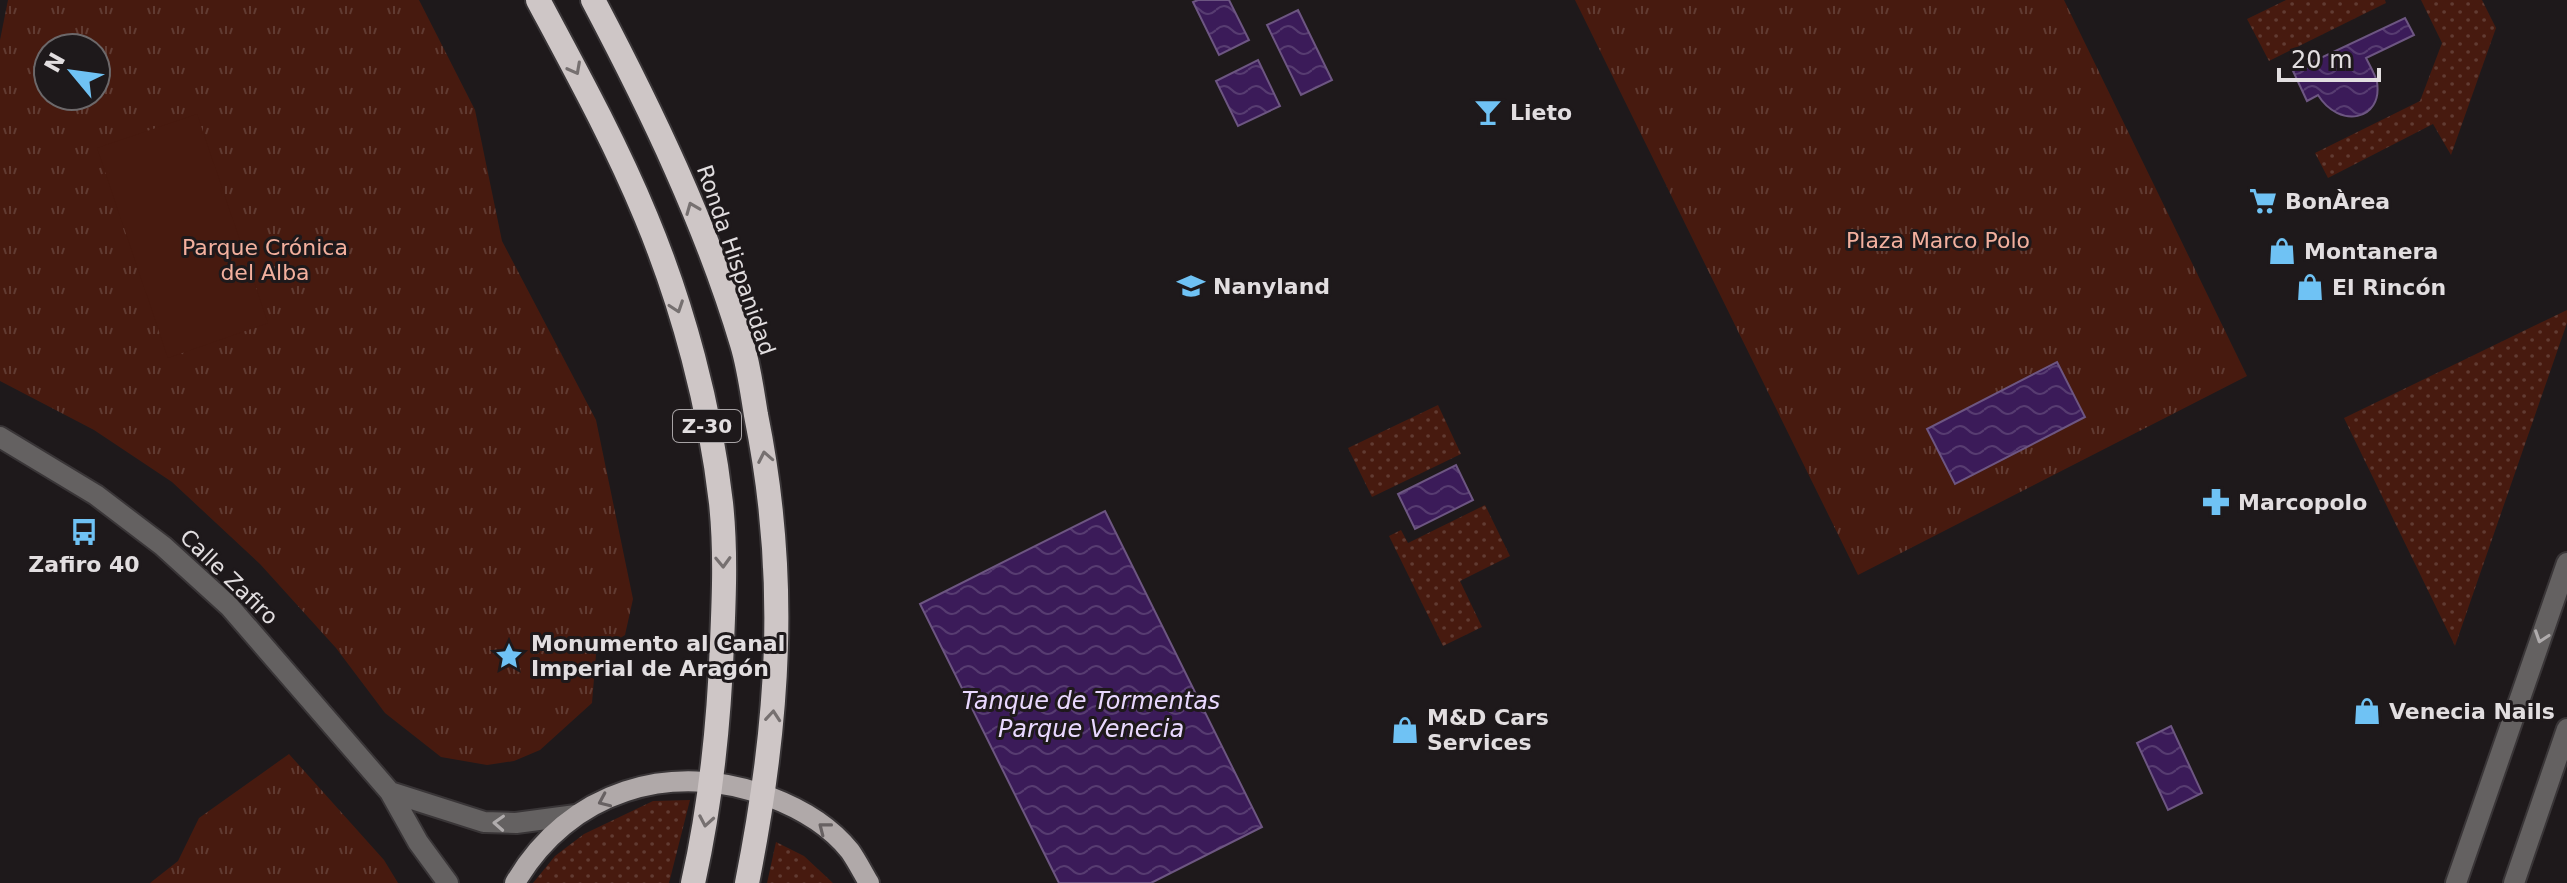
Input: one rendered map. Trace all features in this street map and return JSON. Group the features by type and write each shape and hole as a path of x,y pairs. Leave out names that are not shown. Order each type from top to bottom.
{"highway":[{"name":"Z-30","path":"538,0 606,126 647,219 680,317 703,404 721,504 724,584 721,686 713,782 693,883"},
{"name":"Ronda Hispanidad","path":"593,0 670,151 742,345 767,470 777,579 778,644 773,722 747,883"}],"main road":[{"path":"515,883 542,845 576,815 600,801 657,783 682,780 713,782 761,793 789,804 827,828 850,851 869,883"}],"street":[{"name":"Calle Zafiro","path":"0,437 96,495 196,574 255,634 390,792 418,842 448,883"},
{"path":"2456,883 2567,563"},
{"path":"2514,883 2567,729"},
{"path":"390,792 484,822 516,823 576,815"}],"green space":[{"name":"Parque Crónica del Alba","path":"8,0 419,0 475,110 502,241 596,420 633,599 625,635 596,654 592,703 540,750 514,761 487,765 441,757 385,713 336,648 260,564 172,482 94,430 0,381 0,40"},
{"name":"Plaza Marco Polo","path":"1575,0 2064,0 2247,376 1858,575"},
{"path":"2286,0 2385,0 2386,3 2269,61 2247,19"},
{"path":"2421,0 2482,0 2496,28 2451,155 2433,124 2328,178 2315,153 2420,101 2442,43"},
{"path":"197,114 268,323 168,358 97,148"},
{"path":"2567,310 2567,323 2455,646 2344,418"},
{"path":"1438,405 1461,454 1372,497 1348,448"},
{"path":"1485,505 1510,556 1460,581 1482,627 1443,646 1389,536 1401,530 1408,543"},
{"path":"289,754 384,860 398,883 150,883 178,861 199,818"},
{"path":"690,800 669,883 533,883 555,856 584,834 653,801"},
{"path":"776,842 804,856 833,883 767,883"}],"water":[{"path":"1229,0 1249,40 1219,55 1193,2"},
{"path":"1298,10 1332,80 1301,95 1267,25"},
{"path":"2405,18 2414,35 2366,58 2377,82 2377,95 2367,112 2358,116 2337,113 2318,95 2307,101 2293,71"},
{"path":"1258,60 1280,106 1238,126 1216,81"},
{"path":"2057,362 2085,417 1955,484 1927,429"},
{"path":"1456,465 1473,500 1415,529 1398,494"},
{"name":"Tanque de Tormentas Parque Venecia","path":"1105,511 1262,827 1151,883 1059,883 920,604"},
{"path":"2171,726 2202,793 2168,810 2137,743"}],"place":[{"name":"Lieto","path":"1488,112"},
{"name":"BonÀrea","path":"2263,201"},
{"name":"Montanera","path":"2282,251"},
{"name":"Nanyland","path":"1191,286"},
{"name":"El Rincón","path":"2310,287"},
{"name":"Marcopolo","path":"2216,502"},
{"name":"Zafiro 40","path":"84,532"},
{"name":"Monumento al Canal Imperial de Aragón","path":"509,656"},
{"name":"Venecia Nails","path":"2367,711"},
{"name":"M&D Cars Services","path":"1405,730"}]}
